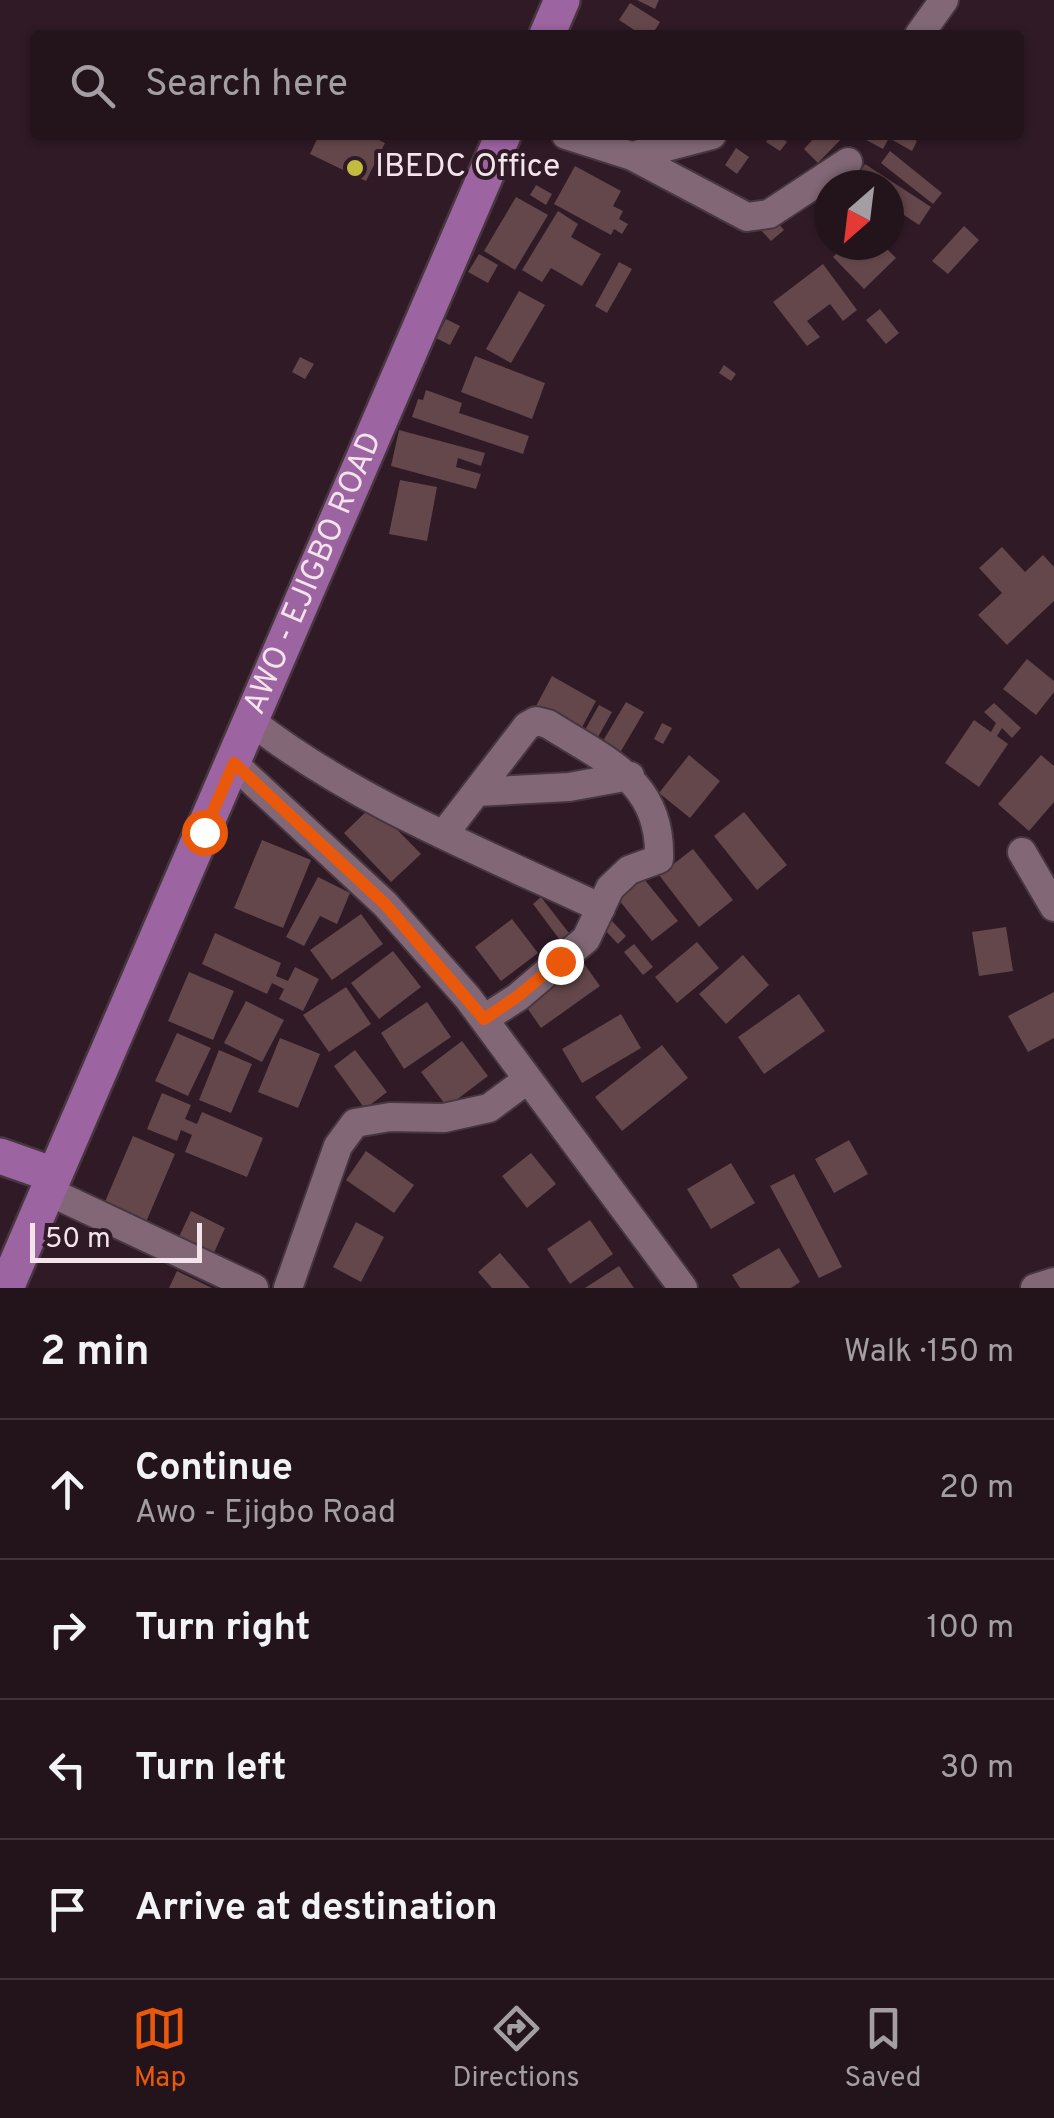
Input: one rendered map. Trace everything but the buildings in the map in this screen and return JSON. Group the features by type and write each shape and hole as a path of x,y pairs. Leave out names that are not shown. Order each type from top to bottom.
{"main road":[{"path":"549,30 562,0"},
{"name":"AWO - EJIGBO ROAD","path":"12,1274 501,140"},
{"path":"0,1156 51,1183"},
{"path":"0,1227 12,1274"}],"street":[{"path":"923,30 944,0"},
{"path":"582,140 632,156 747,217 770,214 848,162"},
{"path":"632,156 693,140"},
{"path":"252,721 295,755 444,834 601,908"},
{"path":"444,834 526,726 536,721 548,724 630,776 649,800 660,831 658,859 629,870 610,888 586,939 484,1019"},
{"path":"234,763 385,904 484,1019 683,1288"},
{"path":"476,792 569,787 630,776"},
{"path":"1022,852 1054,907"},
{"path":"288,1288 333,1159 355,1123 390,1117 444,1118 489,1108 528,1079"},
{"path":"51,1183 254,1288"},
{"path":"1035,1288 1054,1282"}],"place":[{"name":"IBEDC Office","path":"355,168"}],"route":[{"path":"204,832 234,763 385,904 484,1019 560,961"}]}
